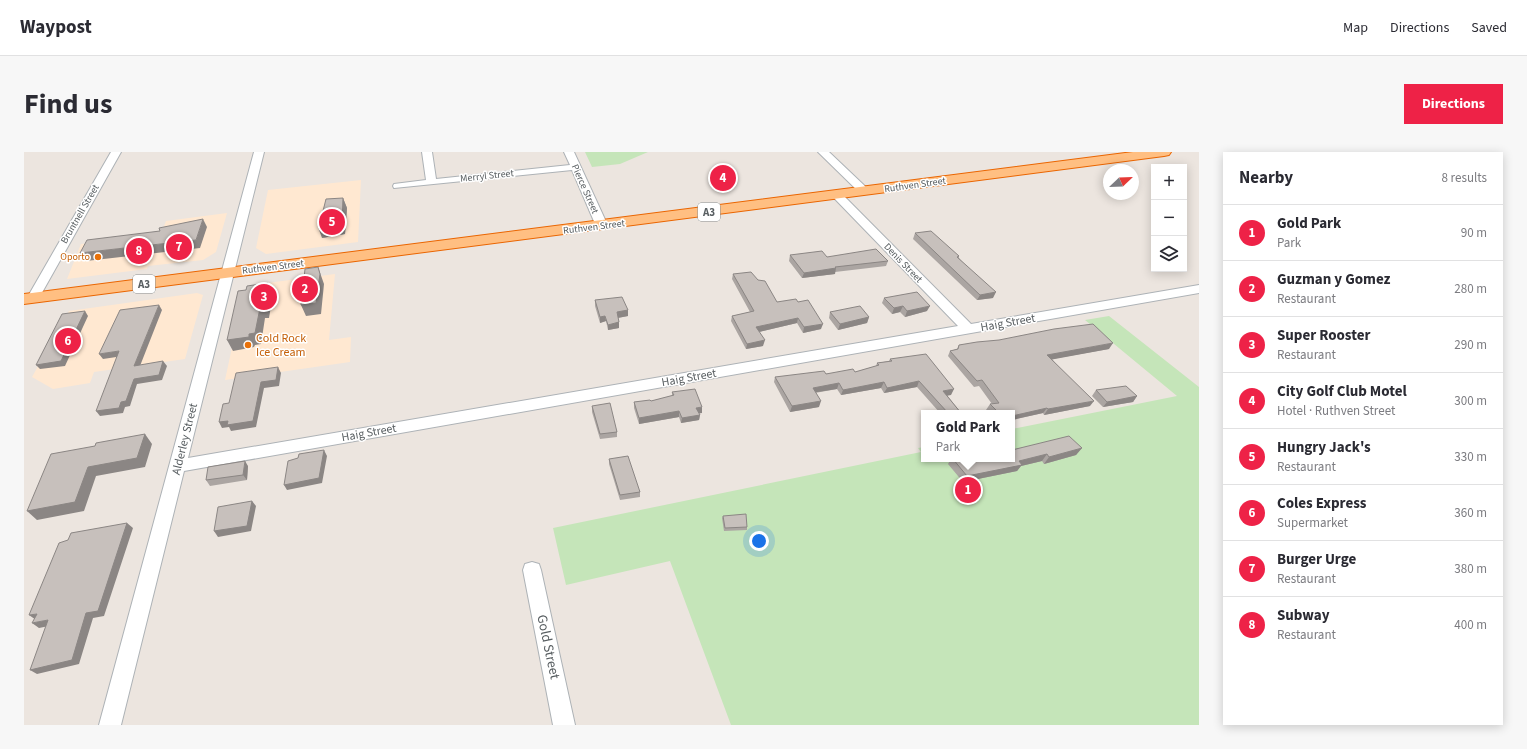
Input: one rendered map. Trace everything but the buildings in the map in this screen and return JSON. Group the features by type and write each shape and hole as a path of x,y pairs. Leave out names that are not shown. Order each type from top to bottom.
{"highway":[{"name":"Ruthven Street","path":"28,299 865,192 1164,152"}],"street":[{"name":"Bruntnell Street","path":"28,299 116,152"},
{"name":"Alderley Street","path":"110,725 259,152"},
{"path":"427,152 431,182"},
{"name":"Pierce Street","path":"569,152 602,226"},
{"path":"823,152 865,192"},
{"name":"Merryl Street","path":"398,186 575,167"},
{"name":"Denis Street","path":"837,195 968,330"},
{"name":"Haig Street","path":"178,466 1199,289"},
{"name":"Gold Street","path":"532,570 564,725"}],"shaded area":[{"path":"361,180 358,242 266,254 256,248 268,190"},
{"path":"227,213 216,252 203,260 148,266 147,269 67,279 81,244 161,234 166,221"},
{"path":"335,274 329,340 351,337 350,362 225,380 243,296 258,285"},
{"path":"197,293 203,295 185,359 94,372 90,383 53,389 32,377 69,311"}],"green space":[{"path":"585,152 648,152 620,164 592,167"},
{"path":"1109,316 1199,387 1199,725 731,725 670,561 566,585 553,528 921,452 921,462 1015,462 1015,428 1177,396 1085,320"}],"place":[{"name":"City Golf Club Motel","path":"723,178"},
{"name":"Hungry Jack's","path":"332,222"},
{"name":"Burger Urge","path":"179,247"},
{"name":"Subway","path":"139,251"},
{"name":"Oporto","path":"98,257"},
{"name":"Guzman y Gomez","path":"305,289"},
{"name":"Super Rooster","path":"264,297"},
{"name":"Coles Express","path":"68,341"},
{"name":"Cold Rock Ice Cream","path":"248,345"},
{"name":"Gold Park","path":"968,490"}]}
